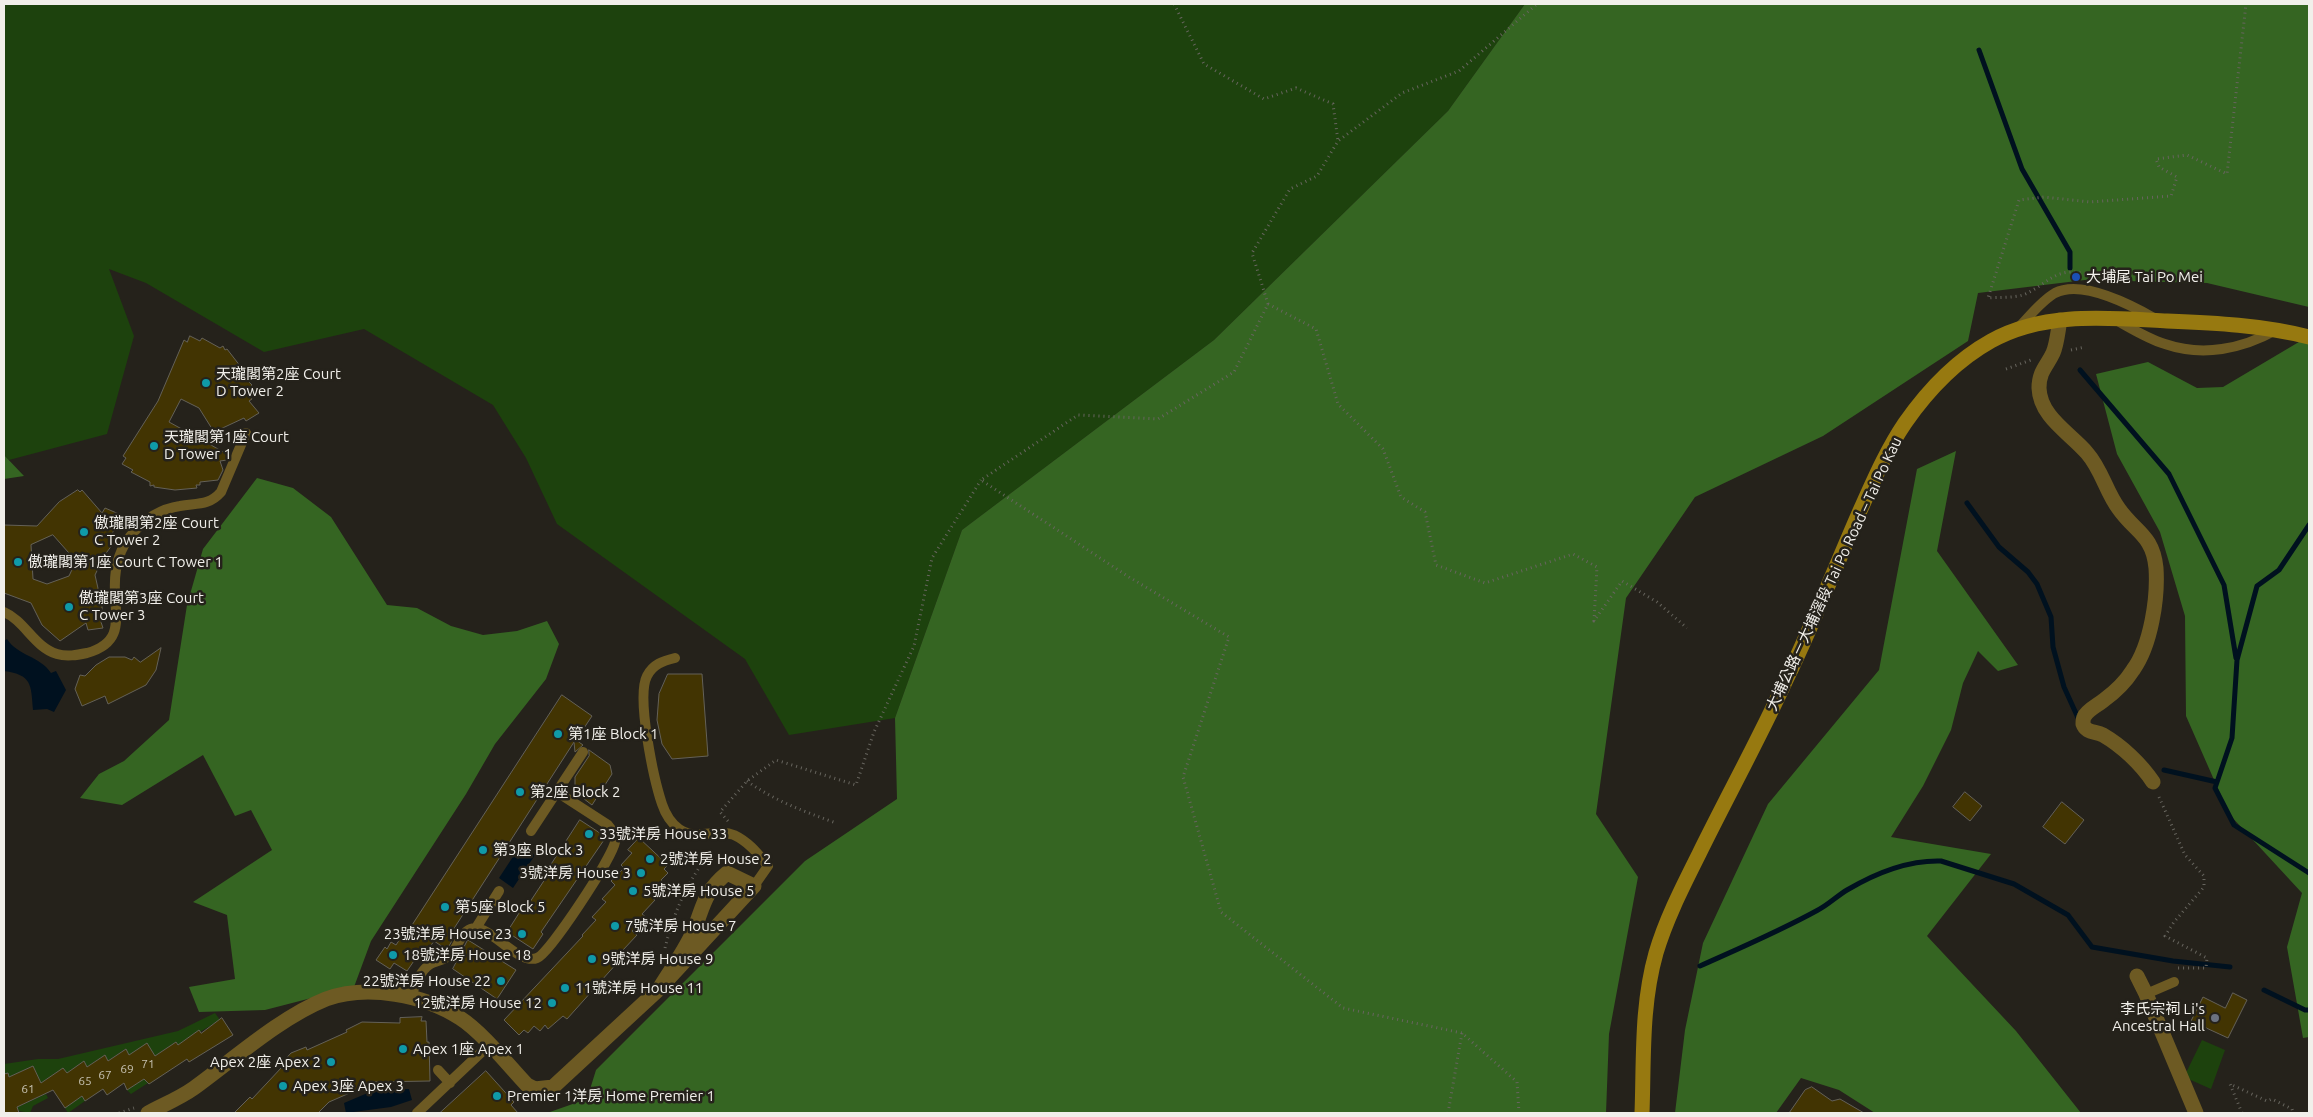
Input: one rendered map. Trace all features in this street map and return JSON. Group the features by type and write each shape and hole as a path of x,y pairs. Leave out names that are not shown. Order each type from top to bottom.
{"main road":[{"name":"大埔公路－大埔滘段 Tai Po Road – Tai Po Kau","path":"1642,1113 1645,1012 1657,950 1681,890 1789,675 1883,461 1905,423 1936,385 1963,359 1993,340 2016,330 2060,320 2112,318 2238,324 2277,329 2309,337"}],"street":[{"path":"2060,320 2053,353 2044,365 2041,377 2039,388 2042,401 2052,418 2088,454 2098,468 2120,511 2144,534 2156,566 2152,619 2143,651 2128,677 2110,696 2086,714 2083,724 2088,731 2104,736 2125,752 2147,773 2153,782"},
{"path":"146,1108 192,1089 289,1019 327,999 364,992 427,1001 445,1009 463,1020 486,1050 527,1085 536,1088 553,1087 659,989 758,880 727,873 716,883 704,900 692,933 659,989"},
{"path":"2137,976 2196,1113"}],"lane":[{"path":"2016,330 2040,304 2057,292 2079,290 2095,292 2123,301 2157,320"},
{"path":"2112,318 2162,344 2187,349 2228,349 2243,346 2277,329"},
{"path":"4,612 19,621 40,645 57,654 76,656 94,651 105,644 113,634 118,622 115,573 120,554 130,537 143,522 160,512 179,506 205,504 217,497 221,492 246,433"},
{"path":"675,658 657,663 646,676 643,700 648,740 662,804 671,822 680,830 690,834 733,835 750,845 768,866 758,880"},
{"path":"531,831 583,752"},
{"path":"410,998 420,977 429,965 450,955 466,931 480,928 526,958 541,956 555,941 592,883 615,842 612,830 557,792"},
{"path":"476,928 499,891"},
{"path":"2146,994 2174,982"},
{"path":"417,1113 486,1050"},
{"path":"438,1070 450,1084"}],"path":[{"path":"1174,4 1204,64 1264,99 1296,88 1333,104 1338,141"},
{"path":"720,812 747,781 776,760 856,785 874,732 914,646 932,558 981,480 1078,415 1158,419 1234,372 1268,304 1252,253 1290,189 1317,176 1338,141 1402,93 1459,71 1538,4"},
{"path":"2057,274 2022,295 1988,298 2019,200 2044,197 2090,202 2172,196 2177,177 2159,168 2156,159 2186,155 2226,174 2246,4"},
{"path":"1268,304 1316,328 1338,404 1383,449 1401,497 1425,512 1436,565 1485,583 1574,554 1596,567 1594,621 1622,581 1656,602 1687,628"},
{"path":"981,480 1129,577 1229,637 1183,777 1221,912 1343,1008 1462,1033 1517,1082 1519,1113"},
{"path":"747,781 766,795 786,806 836,823"},
{"path":"2153,782 2185,855 2204,876 2204,888 2174,922 2165,936 2207,958 2206,968 2177,968 2182,979 2174,982"},
{"path":"663,957 676,908 703,862 717,857 738,857 758,880"},
{"path":"1448,1113 1462,1033"},
{"path":"2242,1112 2230,1084 2267,1101 2272,1099 2292,1109 2293,1113"},
{"path":"119,1113 146,1108"}],"green space":[{"path":"4,4 1525,4 1448,111 1214,340 962,530 895,718 789,735 745,659 557,524 526,458 493,405 364,329 264,352 146,283 109,269 134,336 107,434 9,460 4,455"},
{"path":"1525,4 2309,4 2309,307 2207,283 2085,280 1978,293 1968,341 1823,436 1695,497 1626,598 1596,814 1638,877 1609,1034 1606,1113 547,1113 587,1099 596,1070 805,861 897,799 895,718 962,530 1214,340 1448,111"},
{"path":"2309,336 2309,1037 2303,1038 2287,947 2302,893 2229,814 2186,716 2185,616 2160,532 2117,454 2096,374 2148,362 2197,388 2223,387"},
{"path":"1956,451 1937,551 2018,665 1998,671 1978,651 1963,683 1951,730 1923,786 1891,837 1991,854 1927,936 2016,1031 2081,1113 1875,1113 1839,1090 1801,1078 1776,1113 1675,1113 1685,1030 1703,943 1768,804 1879,670 1917,469"},
{"path":"4,455 24,476 4,479"},
{"path":"257,478 293,488 331,517 387,605 417,608 451,626 483,635 517,631 547,621 559,644 546,679 495,744 466,794 371,941 354,987 265,1010 199,1012 189,987 235,979 227,915 193,902 272,850 251,810 235,816 203,755 122,805 80,798 99,774 124,761 169,720 187,605 203,549"},
{"path":"215,1013 220,1020 178,1045 176,1042 155,1056 129,1055 125,1049 108,1061 105,1055 87,1067 84,1061 67,1073 63,1068 41,1083 33,1066 7,1078 20,1106 46,1094 48,1098 33,1106 30,1113 19,1111 4,1079 4,1064 38,1059 58,1059 178,1031"},
{"path":"2202,1040 2225,1050 2211,1089 2184,1077"},
{"path":"145,1078 148,1083 131,1094 127,1090"},
{"path":"82,1096 85,1101 68,1113 65,1108"}],"water":[{"path":"7,639 17,649 41,663 51,673 56,671 66,690 54,712 47,709 33,710 32,694 28,682 20,675 4,671 4,641"},
{"path":"520,846 535,855 513,888 499,878"},
{"path":"377,1089 409,1089 412,1100 391,1107 346,1113 344,1103"}],"building":[{"path":"190,336 200,341 202,338 220,348 223,346 225,350 227,349 244,371 246,379 252,385 247,391 252,399 249,401 259,413 246,421 244,418 214,432 199,408 181,399 169,422 229,455 227,460 220,461 223,470 218,480 200,482 200,485 196,485 197,488 175,490 154,487 154,485 150,486 150,482 131,472 133,470 122,464 126,458 123,456 158,401 184,340 187,342"},
{"path":"78,490 80,492 82,490 102,513 105,508 119,514 110,528 114,530 110,538 115,541 104,556 95,575 102,606 102,613 98,613 103,628 88,630 86,623 60,641 42,625 31,603 4,593 4,525 37,526 59,502","holes":["53,535 76,561 69,576 47,584 33,579 31,545"]},
{"path":"161,648 156,670 146,685 108,704 105,696 82,706 75,689 80,675 85,676 96,665 109,657 125,657 132,660 134,657 140,662"},
{"path":"668,674 702,674 708,756 672,759 662,744 657,720 659,694"},
{"path":"562,695 592,716 576,740 583,745 575,752 574,742 453,930 457,932 449,946 446,949 434,941 425,954 423,953 420,957 418,955 407,971 394,963 390,969 376,960 385,947 387,949 391,942 396,945 407,928 409,929"},
{"path":"589,750 610,765 612,774 592,805 579,795 575,786 575,777 589,756"},
{"path":"1965,792 1982,806 1970,821 1953,807"},
{"path":"2062,802 2084,820 2065,844 2043,827"},
{"path":"580,820 606,837 541,932 543,934 533,949 507,932 521,910 524,911 553,867 551,865"},
{"path":"639,838 668,865 664,869 668,873 661,880 665,884 652,898 655,900 642,914 646,917 632,931 637,935 623,950 626,953 567,1019 563,1016 548,1029 545,1025 540,1031 534,1026 528,1033 524,1030 519,1035 504,1020 596,920 592,917 606,902 602,899 615,885 611,881 624,868 621,865 632,853 628,850"},
{"path":"468,940 516,970 497,999 453,969"},
{"name":"李氏宗祠 Li's Ancestral Hall","path":"2233,993 2247,1000 2228,1038 2191,1021 2203,997 2225,1008"},
{"path":"422,1017 421,1021 426,1021 427,1042 429,1042 430,1081 375,1082 329,1102 318,1113 234,1113 250,1097 252,1099 282,1067 280,1065 291,1053 306,1047 307,1050 347,1032 346,1030 362,1022 400,1023 400,1018"},
{"path":"222,1018 233,1035 189,1062 187,1059 149,1084 144,1079 127,1090 124,1083 107,1095 103,1089 85,1101 82,1096 65,1108 53,1090 17,1107 19,1113 4,1113 4,1074 8,1073 9,1077 33,1066 41,1083 63,1068 67,1073 84,1061 87,1067 105,1055 108,1061 126,1049 129,1055 147,1043 155,1056 176,1042 178,1045 199,1030 201,1033"},
{"path":"486,1071 514,1102 511,1105 518,1113 440,1113"},
{"path":"1812,1087 1832,1101 1840,1099 1864,1113 1789,1113 1805,1090"}],"waterway":[{"path":"1979,50 2022,169 2070,252 2070,268"},
{"path":"2080,370 2169,474 2224,585 2236,658"},
{"path":"1967,503 1999,547 2028,572 2037,584 2051,617 2053,647 2064,687 2079,720"},
{"path":"2309,525 2279,570 2257,586 2237,660 2232,738 2215,788 2234,825 2309,873"},
{"path":"2164,770 2217,782"},
{"path":"1700,966 1804,918 1847,890 1868,879 1892,869 1916,863 1941,861 2014,884 2068,915 2092,947 2173,961 2230,967"},
{"path":"2264,990 2305,1010 2309,1010"}],"place":[{"name":"大埔尾 Tai Po Mei","path":"2076,277"},
{"name":"天瓏閣第2座 Court D Tower 2","path":"206,383"},
{"name":"天瓏閣第1座 Court D Tower 1","path":"154,446"},
{"name":"傲瓏閣第2座 Court C Tower 2","path":"84,532"},
{"name":"傲瓏閣第1座 Court C Tower 1","path":"18,562"},
{"name":"傲瓏閣第3座 Court C Tower 3","path":"69,607"},
{"name":"第1座 Block 1","path":"558,734"},
{"name":"第2座 Block 2","path":"520,792"},
{"name":"33號洋房 House 33","path":"589,834"},
{"name":"第3座 Block 3","path":"483,850"},
{"name":"2號洋房 House 2","path":"650,859"},
{"name":"3號洋房 House 3","path":"641,873"},
{"name":"5號洋房 House 5","path":"633,891"},
{"name":"第5座 Block 5","path":"445,907"},
{"name":"7號洋房 House 7","path":"615,926"},
{"name":"23號洋房 House 23","path":"522,934"},
{"name":"18號洋房 House 18","path":"393,955"},
{"name":"9號洋房 House 9","path":"592,959"},
{"name":"22號洋房 House 22","path":"501,981"},
{"name":"11號洋房 House 11","path":"565,988"},
{"name":"12號洋房 House 12","path":"552,1003"},
{"name":"李氏宗祠 Li's Ancestral Hall","path":"2215,1018"},
{"name":"Apex 1座 Apex 1","path":"403,1049"},
{"name":"Apex 2座 Apex 2","path":"331,1062"},
{"name":"Apex 3座 Apex 3","path":"283,1086"},
{"name":"Premier 1洋房 Home Premier 1","path":"497,1096"}]}
